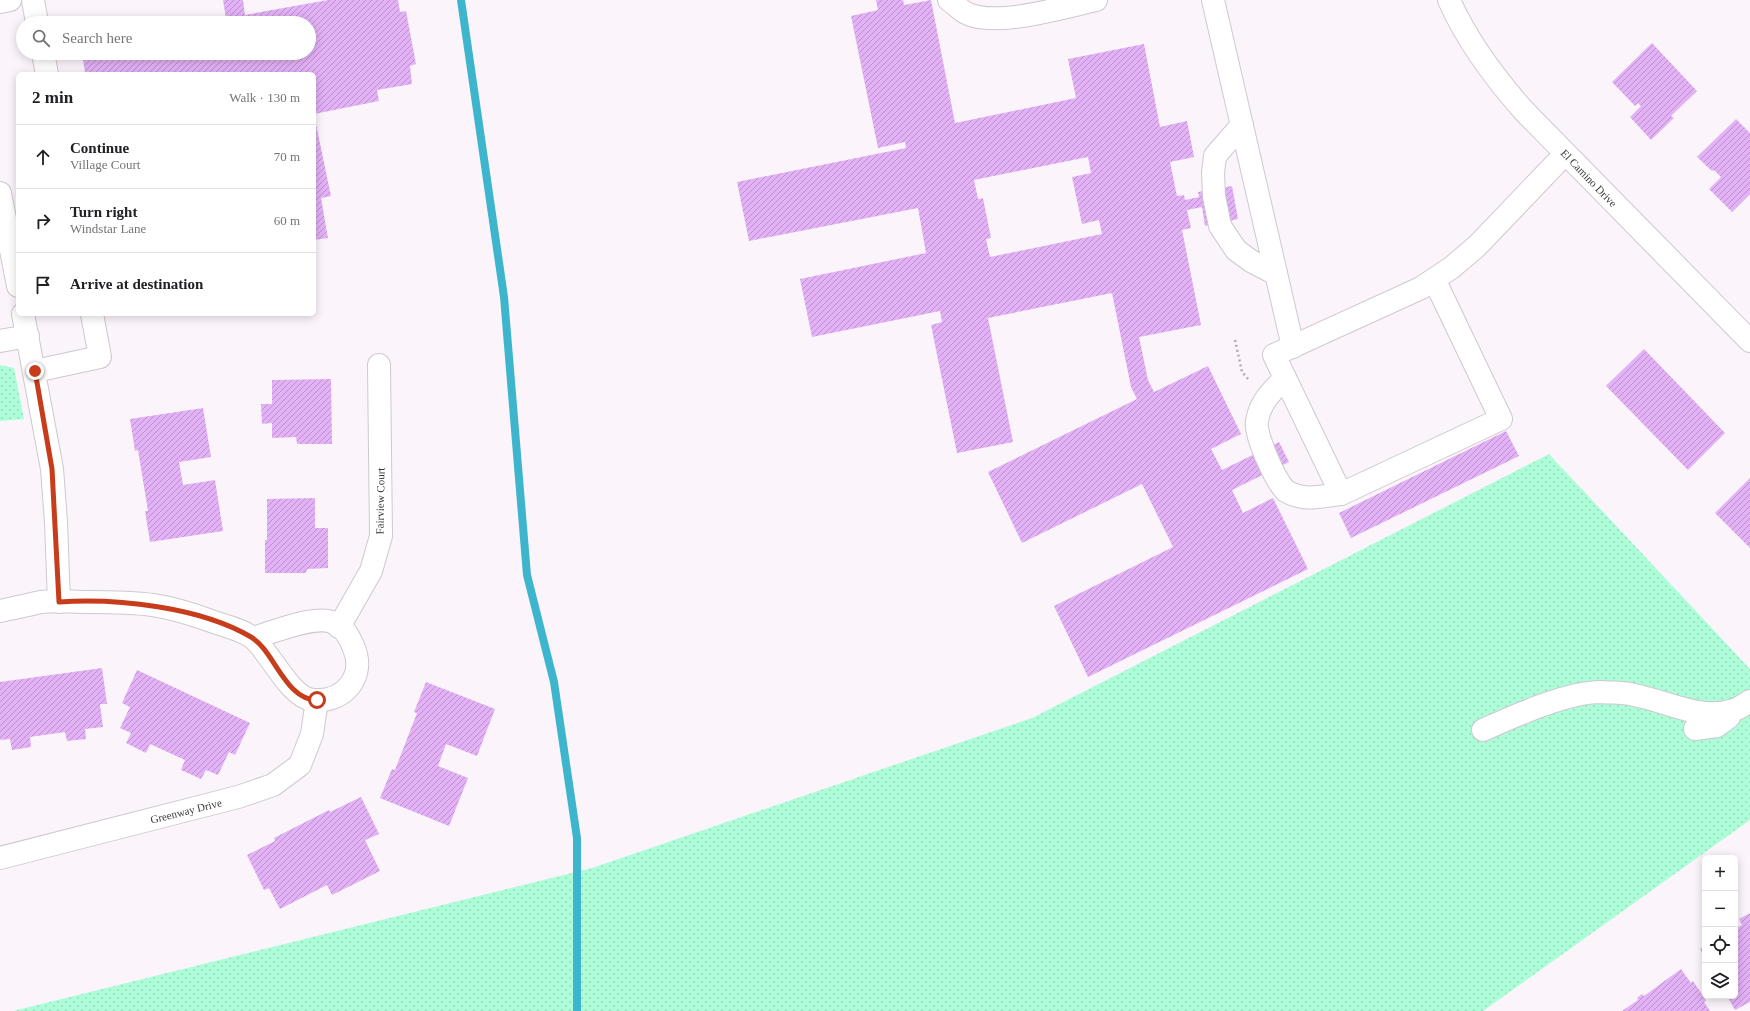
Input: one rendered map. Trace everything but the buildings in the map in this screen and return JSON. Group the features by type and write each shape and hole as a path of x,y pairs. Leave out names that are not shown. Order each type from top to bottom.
{"street":[{"path":"0,2 10,0"},
{"path":"33,0 36,16"},
{"path":"949,0 967,13 992,18 1018,17 1096,0"},
{"path":"1213,0 1293,346"},
{"name":"El Camino Drive","path":"1448,0 1474,48 1506,91 1565,154 1750,341"},
{"path":"44,60 47,72"},
{"path":"1242,125 1215,156 1213,181 1220,226 1236,250 1251,261 1276,274"},
{"path":"1341,494 1274,355 1365,315 1452,268 1477,246 1565,154"},
{"path":"0,193 16,276"},
{"path":"1285,378 1268,396 1260,409 1256,423 1258,436 1277,477 1286,491 1298,496 1341,494 1501,419 1434,279"},
{"path":"23,316 35,371 52,469 59,602"},
{"path":"35,371 100,357 92,316"},
{"path":"0,341 28,336"},
{"name":"Fairview Court","path":"339,626 371,571 381,536 379,365"},
{"path":"0,611 42,602 154,605 230,627 252,638 295,690 311,700 329,701 344,692 354,682 357,664 354,647 345,632 331,621 310,622 285,627 252,638"},
{"path":"1482,730 1541,706 1569,698 1599,692 1634,694 1676,707 1710,714 1742,705"},
{"name":"Greenway Drive","path":"0,858 238,798 273,785 300,765 312,734 317,700"},
{"path":"1695,729 1717,726 1724,722 1742,705"}],"path":[{"path":"1235,340 1242,372 1252,382"}],"green space":[{"path":"0,365 14,368 24,419 0,421"},
{"path":"1549,454 1750,669 1750,820 1483,1011 13,1011 592,868 1032,718"}],"waterway":[{"path":"461,0 504,297 527,575 554,682 577,838 577,1011"}],"route":[{"path":"35,371 52,469 56,522 59,602 111,602 154,605 230,627 252,638 267,654 282,676 295,690 311,700 317,700"}]}
